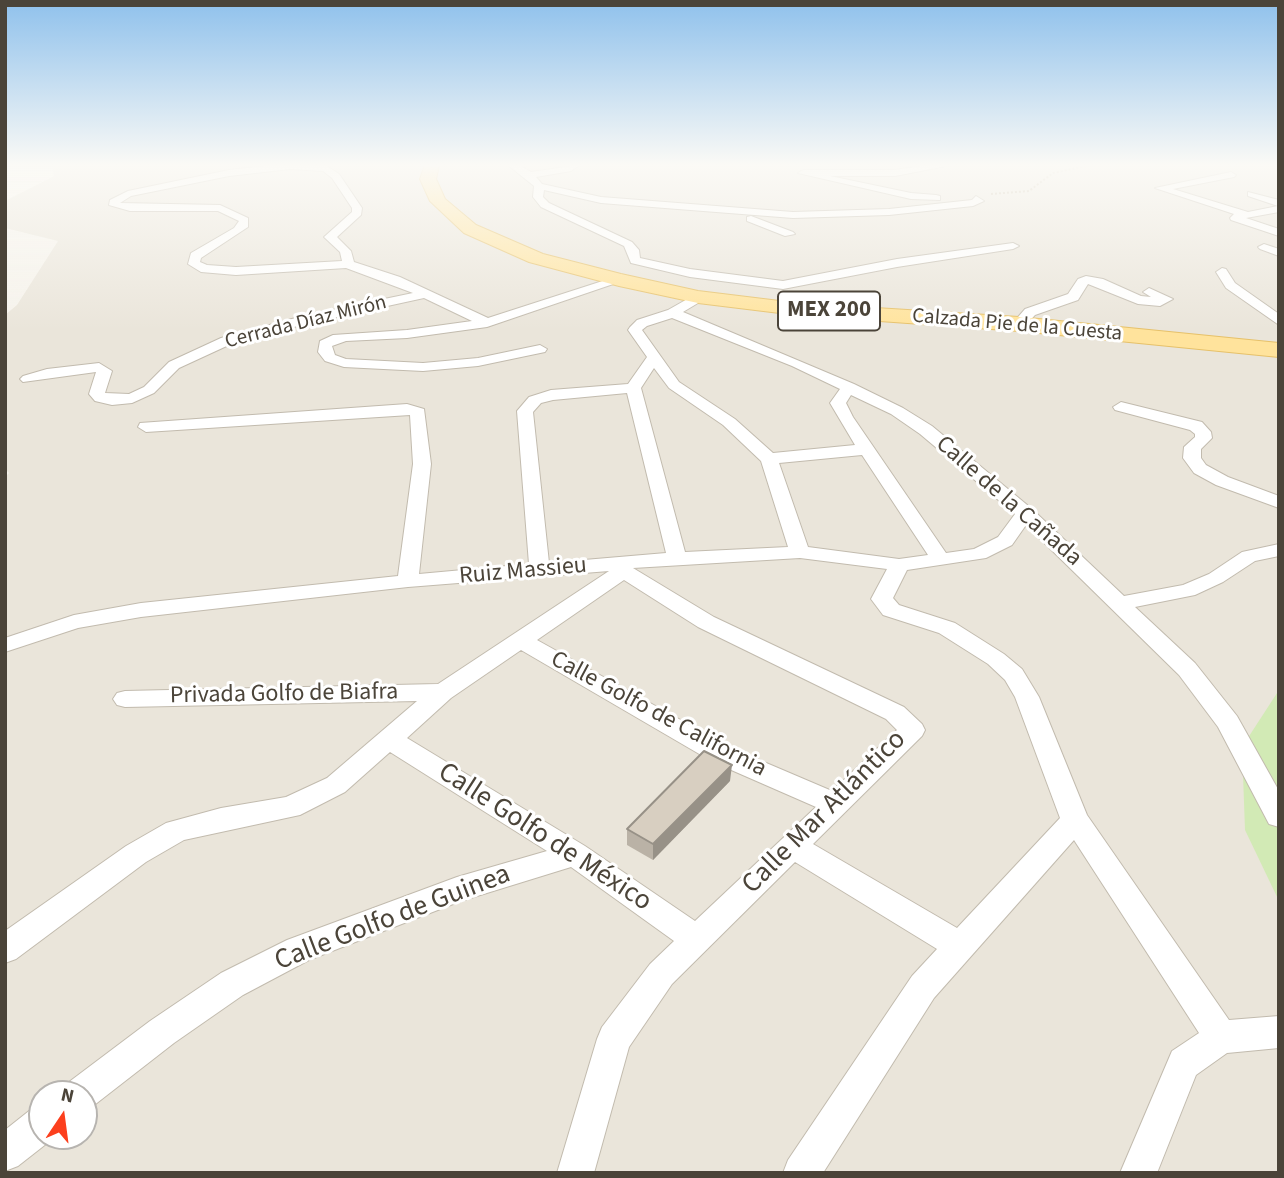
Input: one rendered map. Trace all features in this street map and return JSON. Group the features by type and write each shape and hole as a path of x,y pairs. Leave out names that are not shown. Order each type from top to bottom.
{"main road":[{"name":"Calzada Pie de la Cuesta","path":"460,220 470,229 536,258 619,281 698,297 796,309 1019,324 1279,350"}],"street":[{"path":"244,220 244,225 238,230 195,256 194,264 205,269 236,271 347,264 396,280 486,323"},
{"path":"347,264 345,251 330,237 349,220"},
{"path":"578,220 602,229 628,244 633,250 635,260 642,264 770,285 1013,246"},
{"path":"755,220 789,234"},
{"path":"1241,220 1279,233"},
{"path":"1264,247 1279,253"},
{"path":"1222,272 1230,285 1279,321"},
{"path":"540,349 478,362 423,367 344,363 330,358 325,344 333,339 407,334 486,323 619,281"},
{"path":"1019,324 1030,312 1073,297 1082,282 1092,281 1138,300 1160,302 1167,299 1149,292"},
{"name":"Cerrada Díaz Mirón","path":"28,379 52,372 99,368 105,370 97,394 101,398 132,398 149,390 174,365 226,341 303,320 426,294"},
{"path":"698,297 673,313 637,326 635,331 674,385 729,422 769,459 800,552"},
{"name":"Calle de la Cañada","path":"673,313 849,387 897,411 926,430 1025,513 1187,669 1228,722 1279,816"},
{"path":"654,358 633,388 677,558"},
{"path":"849,387 838,403 941,560"},
{"path":"540,571 525,411 535,400 551,395 633,388"},
{"path":"1121,407 1196,426 1203,432 1204,438 1193,447 1192,458 1200,469 1222,481 1279,502"},
{"path":"146,427 407,410 418,412 422,464 408,581"},
{"path":"769,459 866,449"},
{"name":"Ruiz Massieu","path":"8,645 74,622 141,610 408,581 617,568 677,558 800,552 899,565 941,560 979,554 1005,541 1025,513"},
{"path":"1121,603 1188,590 1216,578 1249,556 1279,550"},
{"path":"899,565 882,599 891,610 947,628 996,659 1014,675 1027,697 1075,820 1221,1037"},
{"path":"5,948 136,855 176,831 220,819 290,807 336,785 443,692 520,640 617,568"},
{"name":"Calle Mar Atlántico","path":"575,1173 614,1039 661,974 795,848 913,730 895,713 706,622 617,568"},
{"name":"Calle Golfo de California","path":"520,640 722,755 837,805"},
{"name":"Privada Golfo de Biafra","path":"125,699 443,692"},
{"name":"Calle Golfo de México","path":"389,738 575,854 697,940"},
{"path":"801,1173 923,987 1075,820"},
{"path":"795,848 960,946"},
{"name":"Calle Golfo de Guinea","path":"98,1081 162,1032 232,984 298,950 457,890 575,854"},
{"path":"1138,1173 1184,1063 1221,1037 1279,1031"},
{"path":"5,1153 28,1135"}],"shaded area":[{"path":"5,220 1279,220 1279,1173 5,1173 5,477 9,473 5,469 5,315 17,305 58,241 5,228"}],"green space":[{"path":"1279,690 1279,901 1245,830 1242,747"}],"building":[{"path":"704,751 732,765 653,844 627,829"}]}
